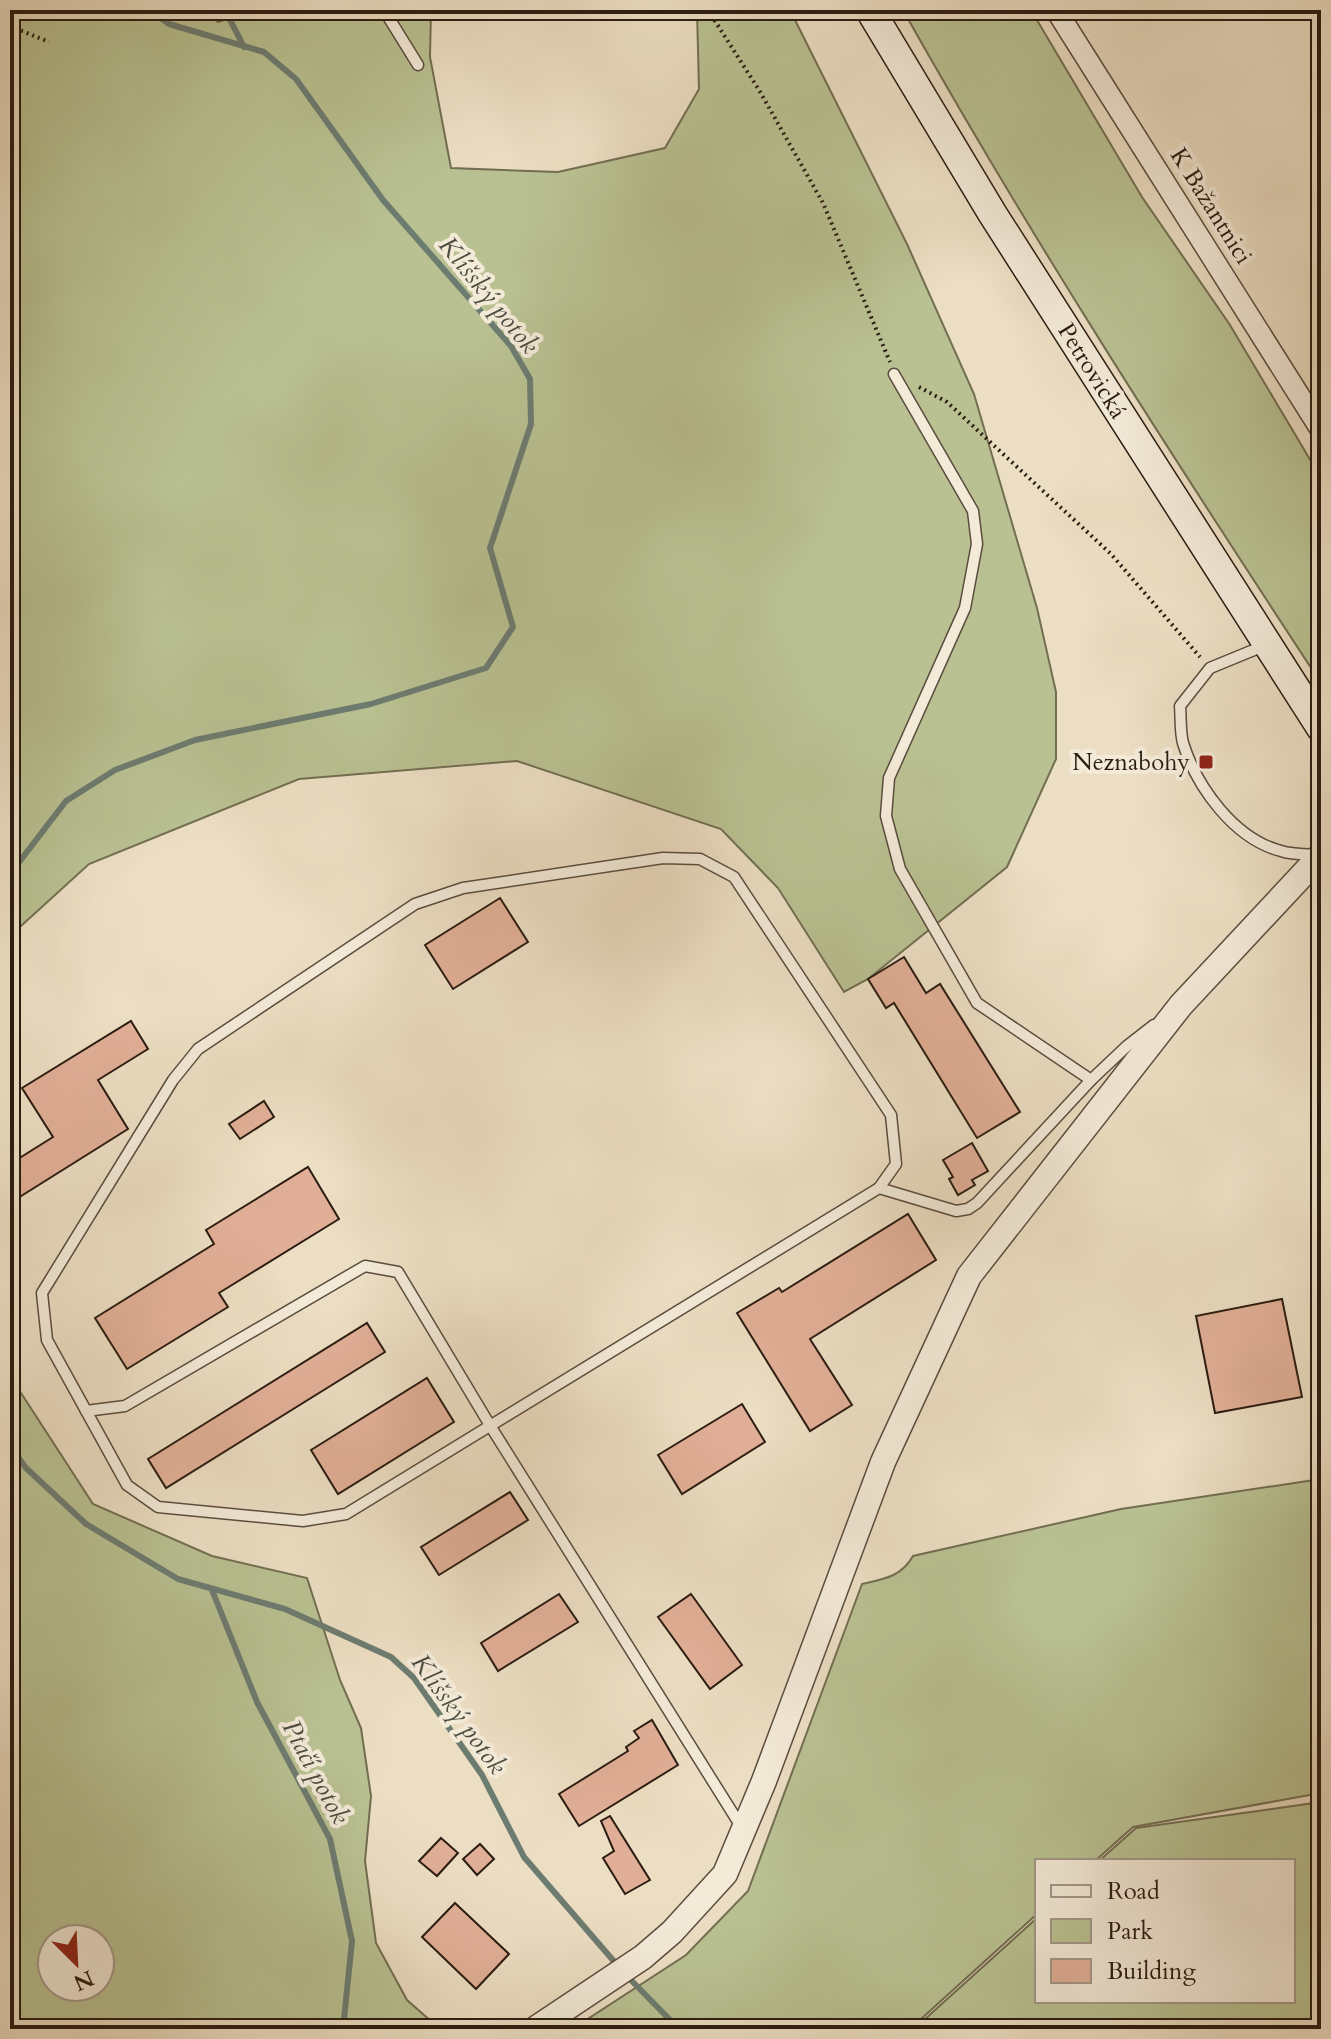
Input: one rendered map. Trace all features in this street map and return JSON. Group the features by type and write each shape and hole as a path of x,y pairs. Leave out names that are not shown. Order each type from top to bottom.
{"main road":[{"name":"Petrovická","path":"870,10 1000,226 1321,728"}],"street":[{"name":"K Bažantnici","path":"1056,10 1321,430"},
{"path":"535,2029 643,1957 672,1932 725,1874 883,1462 969,1276 1181,1005 1320,855"}],"lane":[{"path":"384,10 418,65"},
{"path":"894,374 973,511 977,544 965,608 889,778 886,816 900,869 977,1003 1091,1080"},
{"path":"1268,645 1210,668 1180,706 1183,742 1198,775 1221,811 1244,834 1281,851 1320,855"},
{"path":"663,858 700,859 734,877 891,1115 896,1164 879,1188 346,1514 303,1521 158,1507 127,1485 47,1340 42,1293 173,1080 198,1049 415,904 463,888 663,858"},
{"path":"879,1188 956,1211 968,1209 989,1191 1091,1080 1127,1046 1181,1005"},
{"path":"86,1411 125,1406 365,1266 398,1272 491,1427 743,1829"}],"path":[{"path":"708,10 759,90 823,203 894,374 947,402 1111,554 1210,668"},
{"path":"10,26 49,42"}],"green space":[{"path":"10,10 204,10 218,22 253,10 431,10 430,57 451,168 558,172 665,148 699,89 697,10 790,10 907,244 974,394 1037,608 1056,692 1056,759 1007,867 868,979 844,992 778,888 721,829 517,761 299,779 89,864 10,936"},
{"path":"903,10 1031,10 1142,197 1230,325 1321,478 1321,683 1054,266"},
{"path":"10,1376 93,1504 212,1556 307,1578 340,1680 361,1728 371,1796 365,1861 376,1943 407,2000 440,2029 10,2029"},
{"path":"1321,1479 1321,1793 1133,1827 1097,1859 1035,1859 1035,1916 910,2029 520,2029 586,2020 686,1955 748,1891 862,1584 897,1573 913,1556 1121,1509"},
{"path":"1321,1802 1321,2029 914,2029 1035,1920 1035,2003 1295,2003 1295,1859 1101,1859 1136,1828"}],"building":[{"path":"500,898 528,942 453,989 425,945"},
{"path":"904,957 926,993 940,984 1020,1112 977,1138 894,1003 886,1008 868,979"},
{"path":"131,1021 148,1049 98,1080 128,1129 10,1203 10,1164 53,1137 22,1088"},
{"path":"264,1101 274,1117 240,1139 229,1124"},
{"path":"972,1143 988,1171 972,1180 975,1185 958,1195 949,1179 953,1177 943,1160"},
{"path":"308,1167 339,1219 219,1293 228,1307 127,1369 95,1318 214,1244 206,1230"},
{"path":"908,1214 936,1260 810,1339 852,1405 810,1431 737,1313 779,1288 782,1292"},
{"path":"1282,1299 1302,1397 1215,1413 1196,1316"},
{"path":"367,1323 385,1352 166,1488 148,1459"},
{"path":"427,1378 454,1422 338,1494 311,1450"},
{"path":"742,1404 765,1442 682,1494 658,1455"},
{"path":"510,1492 528,1520 439,1575 421,1547"},
{"path":"559,1594 578,1622 498,1671 481,1643"},
{"path":"691,1594 742,1665 710,1689 658,1617"},
{"path":"652,1720 678,1765 579,1826 559,1794 628,1751 626,1747 639,1738 634,1731"},
{"path":"610,1816 650,1880 625,1894 603,1858 614,1851 601,1821"},
{"path":"441,1838 458,1853 437,1876 419,1861"},
{"path":"480,1844 494,1859 477,1875 463,1859"},
{"path":"455,1903 509,1954 476,1989 422,1937"}],"waterway":[{"name":"Klíšský potok","path":"10,874 66,801 115,770 195,740 371,704 486,668 513,627 490,548 531,424 530,379 511,346 383,200 296,79 264,52 169,24 150,10"},
{"path":"225,10 244,47"},
{"name":"Klíšský potok","path":"10,1446 26,1468 86,1524 178,1579 285,1609 391,1657 414,1678 482,1775 524,1857 618,1966"},
{"name":"Ptačí potok","path":"212,1590 257,1702 330,1839 352,1941 343,2029"},
{"name":"Klíšský potok","path":"625,1974 679,2029"}],"place":[{"name":"Neznabohy","path":"1206,762"}]}
